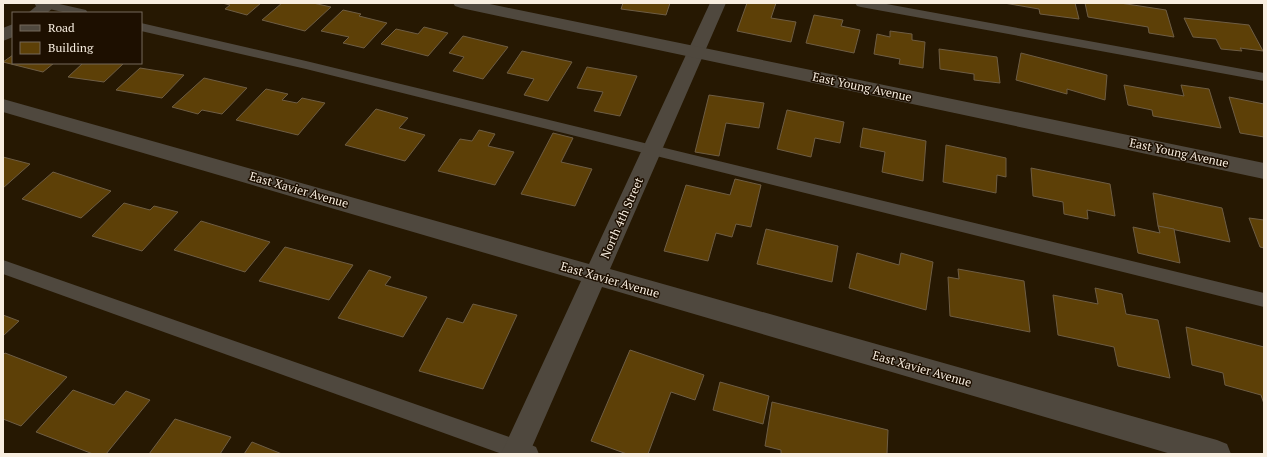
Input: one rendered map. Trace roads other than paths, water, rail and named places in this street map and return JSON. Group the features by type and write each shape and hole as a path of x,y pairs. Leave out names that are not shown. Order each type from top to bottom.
{"street":[{"name":"East Young Avenue","path":"461,3 1264,171"},
{"name":"North 4th Street","path":"521,452 596,276 718,3"},
{"path":"3,36 12,30"},
{"name":"East Xavier Avenue","path":"3,105 1217,454"}],"lane":[{"path":"861,3 1264,77"},
{"path":"44,6 77,12"},
{"path":"142,27 306,65 1264,300"},
{"path":"3,267 521,452"}]}
